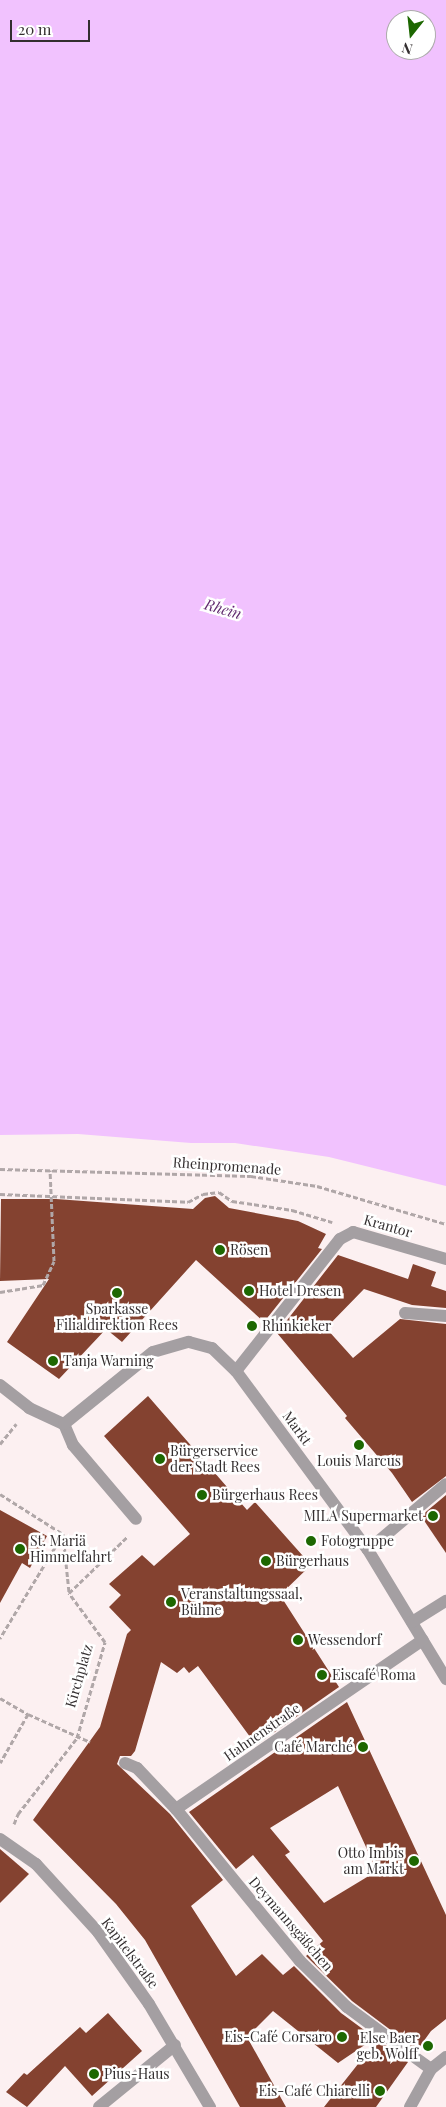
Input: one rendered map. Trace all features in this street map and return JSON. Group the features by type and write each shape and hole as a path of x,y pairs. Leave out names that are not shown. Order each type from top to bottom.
{"street":[{"name":"Krantor","path":"236,1371 340,1239 353,1232 446,1259"},
{"path":"405,1313 446,1316"},
{"name":"Markt","path":"64,1424 153,1352 189,1342 212,1348 236,1371 368,1550 446,1679"},
{"path":"0,1385 29,1408 64,1424 73,1445 136,1519"},
{"path":"368,1550 446,1484"},
{"path":"412,1622 446,1602"},
{"name":"Hahnenstraße","path":"176,1809 423,1640"},
{"path":"125,1763 138,1768 176,1809"},
{"name":"Deymannsgäßchen","path":"176,1809 300,1961 347,2007 397,2044"},
{"name":"Kapitelstraße","path":"4,1841 36,1864 98,1932 175,2045 210,2107"},
{"path":"99,2107 175,2045"},
{"path":"413,2056 431,2070"},
{"path":"410,2107 431,2070 446,2057"}],"path":[{"name":"Rheinpromenade","path":"0,1169 250,1176 317,1186 446,1224"},
{"path":"0,1292 43,1285 54,1260 50,1170"},
{"path":"0,1194 188,1202 203,1194 219,1192 232,1201 292,1210 329,1221 353,1232"},
{"path":"0,1444 29,1408"},
{"path":"0,1494 63,1534"},
{"path":"69,1593 127,1537 136,1519"},
{"path":"63,1534 69,1593"},
{"path":"0,1638 63,1534"},
{"name":"Kirchplatz","path":"4,1841 18,1814 77,1738 105,1642 69,1593"},
{"path":"0,1698 77,1738 90,1742"},
{"path":"0,1763 28,1714"}],"water":[{"name":"Rhein","path":"0,0 446,0 446,1186 329,1157 235,1143 191,1143 78,1134 0,1135"}],"building":[{"path":"215,1196 229,1208 298,1221 326,1234 318,1248 322,1249 264,1322 196,1260 122,1342 106,1329 59,1379 7,1342 49,1279 0,1281 1,1199 56,1199 193,1209 205,1198"},
{"path":"338,1255 408,1279 413,1264 436,1272 431,1286 446,1291 446,1308 412,1305 364,1289 326,1328 353,1358 400,1319 446,1324 446,1476 412,1502 392,1473 345,1418 347,1416 277,1333"},
{"path":"148,1396 247,1510 255,1502 311,1565 280,1595 339,1687 256,1745 198,1666 189,1673 184,1667 177,1673 161,1662 135,1751 131,1756 120,1756 117,1764 170,1814 223,1880 191,1906 236,1976 262,1954 283,1975 294,1966 341,2013 375,2038 338,2063 273,2011 247,2037 286,2107 240,2107 145,1940 116,1904 33,1820 100,1727 127,1634 131,1630 109,1607 121,1595 109,1584 142,1555 154,1566 190,1534 104,1436"},
{"path":"446,1495 446,1553 421,1516"},
{"name":"St. Mariä Himmelfahrt","path":"0,1510 47,1536 30,1568 22,1563 0,1603"},
{"path":"347,1702 446,1915 446,2019 431,2031 418,2049 407,2051 408,2062 376,2107 324,2107 377,2040 397,2052 404,2048 404,2040 352,2001 306,1956 323,1941 253,1855 236,1869 189,1812","holes":["338,1786 377,1871 324,1903 285,1855 290,1852 270,1828"]},
{"path":"0,1849 29,1874 0,1903"},
{"name":"Pius-Haus","path":"108,2013 142,2051 92,2096 65,2066 27,2107 6,2092 24,2073 27,2075 80,2027 86,2033"}],"tunnel":[{"path":"397,2044 413,2056"}],"place":[{"name":"Rösen","path":"220,1250"},
{"name":"Hotel Dresen","path":"249,1291"},
{"name":"Sparkasse Filialdirektion Rees","path":"117,1293"},
{"name":"Rhinkieker","path":"252,1326"},
{"name":"Tanja Warning","path":"53,1361"},
{"name":"Louis Marcus","path":"359,1445"},
{"name":"Bürgerservice der Stadt Rees","path":"160,1459"},
{"name":"Bürgerhaus Rees","path":"202,1495"},
{"name":"MILA Supermarket","path":"433,1516"},
{"name":"Fotogruppe","path":"311,1541"},
{"name":"St. Mariä Himmelfahrt","path":"20,1549"},
{"name":"Bürgerhaus","path":"266,1561"},
{"name":"Veranstaltungssaal, Bühne","path":"171,1602"},
{"name":"Wessendorf","path":"298,1640"},
{"name":"Eiscafé Roma","path":"322,1675"},
{"name":"Café Marché","path":"363,1747"},
{"name":"Otto Imbis am Markt","path":"414,1861"},
{"name":"Eis-Café Corsaro","path":"342,2037"},
{"name":"Else Baer geb. Wolff","path":"428,2046"},
{"name":"Pius-Haus","path":"94,2074"},
{"name":"Eis-Café Chiarelli","path":"380,2091"}]}
